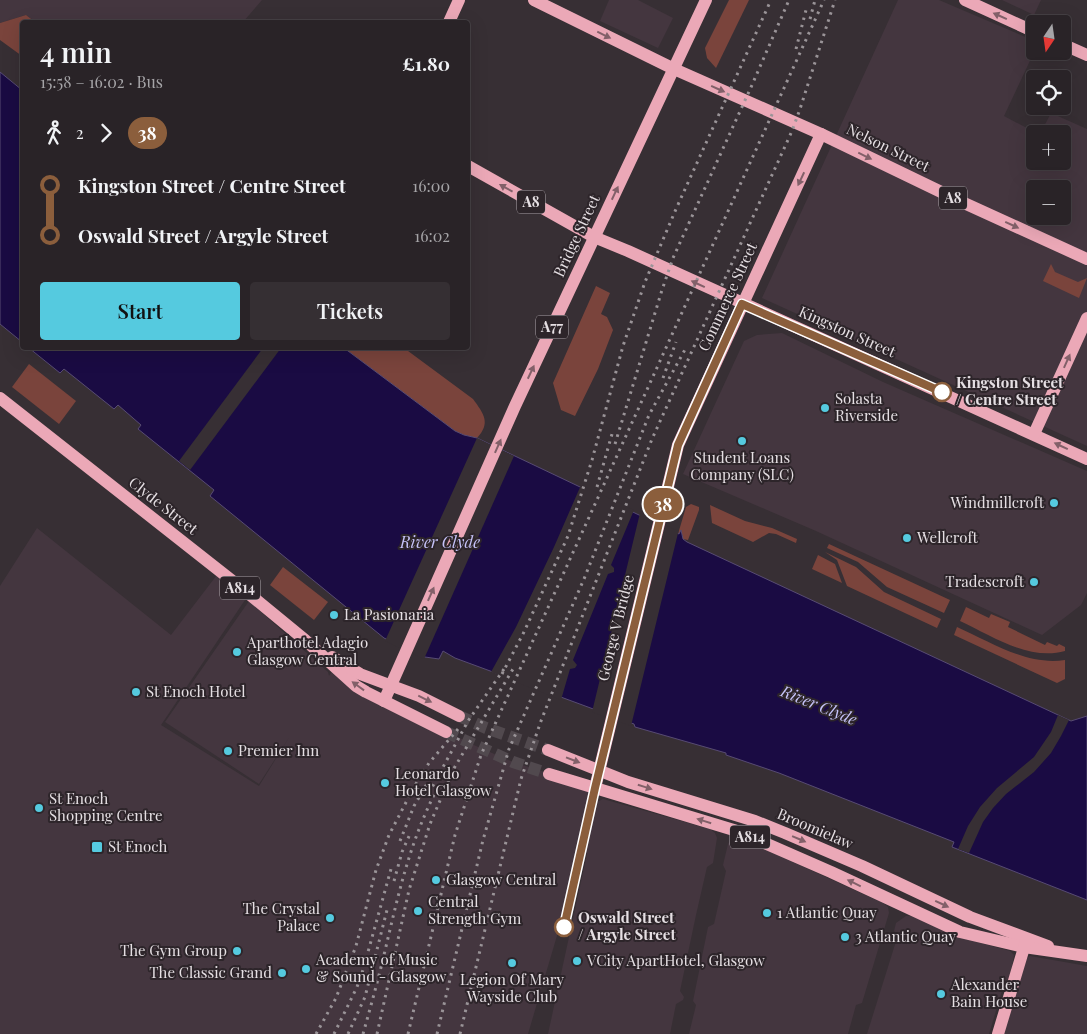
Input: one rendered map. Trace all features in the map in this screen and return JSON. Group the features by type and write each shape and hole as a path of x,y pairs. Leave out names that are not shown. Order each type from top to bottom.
{"main road":[{"path":"449,20 459,0"},
{"name":"A8","path":"534,0 674,69"},
{"name":"A77","path":"674,69 706,0"},
{"path":"965,0 1026,28"},
{"path":"1071,48 1087,55"},
{"name":"Nelson Street","path":"674,69 821,134 964,203 1087,259"},
{"name":"Bridge Street","path":"390,685 511,416 674,69"},
{"name":"Commerce Street","path":"668,481 678,445 821,134"},
{"name":"A8","path":"470,167 594,238"},
{"name":"Kingston Street","path":"594,238 628,251 1087,459"},
{"path":"1034,434 1087,318"},
{"name":"Clyde Street","path":"0,398 305,640 356,686 384,701"},
{"name":"George V Bridge","path":"595,788 668,481"},
{"name":"Clyde Street","path":"305,640 360,674 390,685"},
{"path":"390,685 384,701 446,732"},
{"name":"A814","path":"390,685 419,696 459,716"},
{"name":"Broomielaw","path":"548,750 628,782 755,821 785,833 862,866 1026,942"},
{"name":"Broomielaw","path":"549,774 737,831 823,868 960,932 1026,942 1087,956"},
{"path":"998,1034 1026,942"}],"shaded area":[{"path":"0,0 262,0 245,20 32,20 26,15 0,23"},
{"path":"609,0 638,0 673,18 658,48 600,21"},
{"path":"729,0 749,0 716,68 707,58 705,48"},
{"path":"898,0 939,0 1026,37 1026,60 1030,60 1004,116 1026,128 1026,170 1071,170 1071,125 1045,125 1050,115 1056,115 1087,129 1087,446 762,298"},
{"path":"1002,0 1041,0 1034,15"},
{"path":"26,15 32,20 20,20 20,55 0,40 0,23"},
{"path":"1051,264 1055,272 1078,282 1087,278 1079,298 1043,281"},
{"path":"596,286 610,293 601,314 607,317 613,330 598,369 575,416 561,410 553,383"},
{"path":"782,333 883,382 1087,471 1087,593 1081,605 1042,635 816,531 683,474 744,341 757,335"},
{"path":"347,350 407,350 473,399 483,414 484,428 477,438 455,431"},
{"path":"29,364 76,401 59,424 12,387"},
{"path":"691,504 699,507 699,510 688,540 683,539 681,531 678,534 686,507"},
{"path":"710,505 745,521 772,528 797,539 796,543 769,533 753,542 712,523"},
{"path":"37,528 171,635 220,571 249,594 161,725 259,786 290,736 259,784 165,722 249,601 328,672 329,676 334,668 366,692 476,746 513,762 595,788 574,878 528,1034 0,1034 0,586"},
{"path":"829,544 950,600 944,613 887,587 858,562 827,548"},
{"path":"825,552 856,567 884,592 941,619 937,628 847,586 837,560"},
{"path":"818,555 835,564 842,583 812,569"},
{"path":"283,567 328,602 314,620 270,585"},
{"path":"966,607 989,618 991,614 1010,622 1008,627 1045,645 1047,642 1057,646 1059,644 1065,647 1065,651 1038,653 998,640 960,621"},
{"path":"957,627 996,646 1023,656 1051,661 1065,660 1065,679 1057,683 954,635"},
{"path":"603,799 710,829 717,838 713,863 707,867 680,991 684,997 683,1000 676,1004 670,1034 548,1034 587,854 585,849 597,802"},
{"path":"738,837 883,903 888,907 889,913 862,1003 856,1005 848,1034 689,1034 696,1005 693,1001 708,927 714,924 726,871 723,865 728,844 732,838"},
{"name":"Alexander Bain House","path":"906,916 912,916 959,937 1010,951 1014,955 1010,978 1005,981 989,1034 867,1034 898,935 894,931 896,923"},
{"path":"1030,956 1087,966 1087,1034 1002,1034 1027,958"}],"water":[{"path":"0,72 20,88 20,340 0,324"},
{"name":"River Clyde","path":"31,350 347,350 455,431 477,438 679,534 681,530 683,539 687,542 1071,721 1087,716 1087,900 952,847 954,842 779,773 726,755 726,753 635,727 634,724 455,658 443,651 439,659 425,657 384,638 210,496 214,490 138,429 141,425 118,405 114,409 64,369 60,373"}],"pier":[{"path":"262,350 280,350 190,470 179,461"},
{"path":"477,438 514,456 424,659 385,641"},
{"path":"581,485 634,510 611,565 614,568 614,572 608,574 573,660 577,665 575,668 570,669 561,700 491,672 516,627"},
{"path":"640,513 678,531 679,529 631,726 592,712"},
{"path":"1058,715 1069,720 1051,753 1034,772 1006,794 993,808 983,822 969,853 958,849 968,826 980,807 997,788 1034,757 1051,732"}],"tunnel":[{"path":"459,716 486,728 548,750"},
{"path":"446,732 513,762 549,774"}],"railway":[{"path":"502,674 524,632 568,536 592,460 623,346 645,282 771,0"},
{"path":"615,444 673,258 789,0"},
{"path":"810,19 815,0"},
{"path":"408,1034 455,835 481,755 824,0"},
{"path":"460,1034 521,779 541,721 652,439 792,131 835,0"},
{"path":"796,49 806,10"},
{"path":"663,378 676,342"},
{"path":"437,1034 483,840 509,749 584,579 649,415 687,346"},
{"path":"597,487 612,434"},
{"path":"429,793 468,721 504,669"},
{"path":"377,1034 409,890 430,824 453,770 513,669"},
{"path":"316,1034 336,998 356,946 376,870 389,835 429,763 458,729"},
{"path":"400,841 414,806 428,782"},
{"path":"363,1034 411,851 438,787"},
{"path":"394,881 402,852 410,834"},
{"path":"334,1034 357,987 363,970 391,869"},
{"path":"348,1034 365,997 387,910"}],"bus line":[{"name":"38","path":"564,927 595,788 678,445 742,304 942,392"}],"place":[{"name":"Kingston Street / Centre Street","path":"942,392"},
{"name":"Solasta Riverside","path":"825,408"},
{"name":"Student Loans Company (SLC)","path":"742,441"},
{"name":"Windmillcroft","path":"1054,503"},
{"name":"Wellcroft","path":"907,538"},
{"name":"Tradescroft","path":"1034,582"},
{"name":"La Pasionaria","path":"334,615"},
{"name":"Aparthotel Adagio Glasgow Central","path":"237,652"},
{"name":"St Enoch Hotel","path":"136,692"},
{"name":"Premier Inn","path":"228,751"},
{"name":"Leonardo Hotel Glasgow","path":"385,783"},
{"name":"St Enoch Shopping Centre","path":"39,808"},
{"name":"St Enoch","path":"97,847"},
{"name":"Glasgow Central","path":"436,880"},
{"name":"Central Strength Gym","path":"418,911"},
{"name":"1 Atlantic Quay","path":"767,913"},
{"name":"The Crystal Palace","path":"330,918"},
{"name":"Oswald Street / Argyle Street","path":"564,927"},
{"name":"3 Atlantic Quay","path":"845,937"},
{"name":"The Gym Group","path":"237,951"},
{"name":"VCity ApartHotel, Glasgow","path":"577,961"},
{"name":"Legion Of Mary Wayside Club","path":"512,963"},
{"name":"Academy of Music & Sound - Glasgow","path":"306,969"},
{"name":"The Classic Grand","path":"282,973"},
{"name":"Alexander Bain House","path":"941,994"}]}
